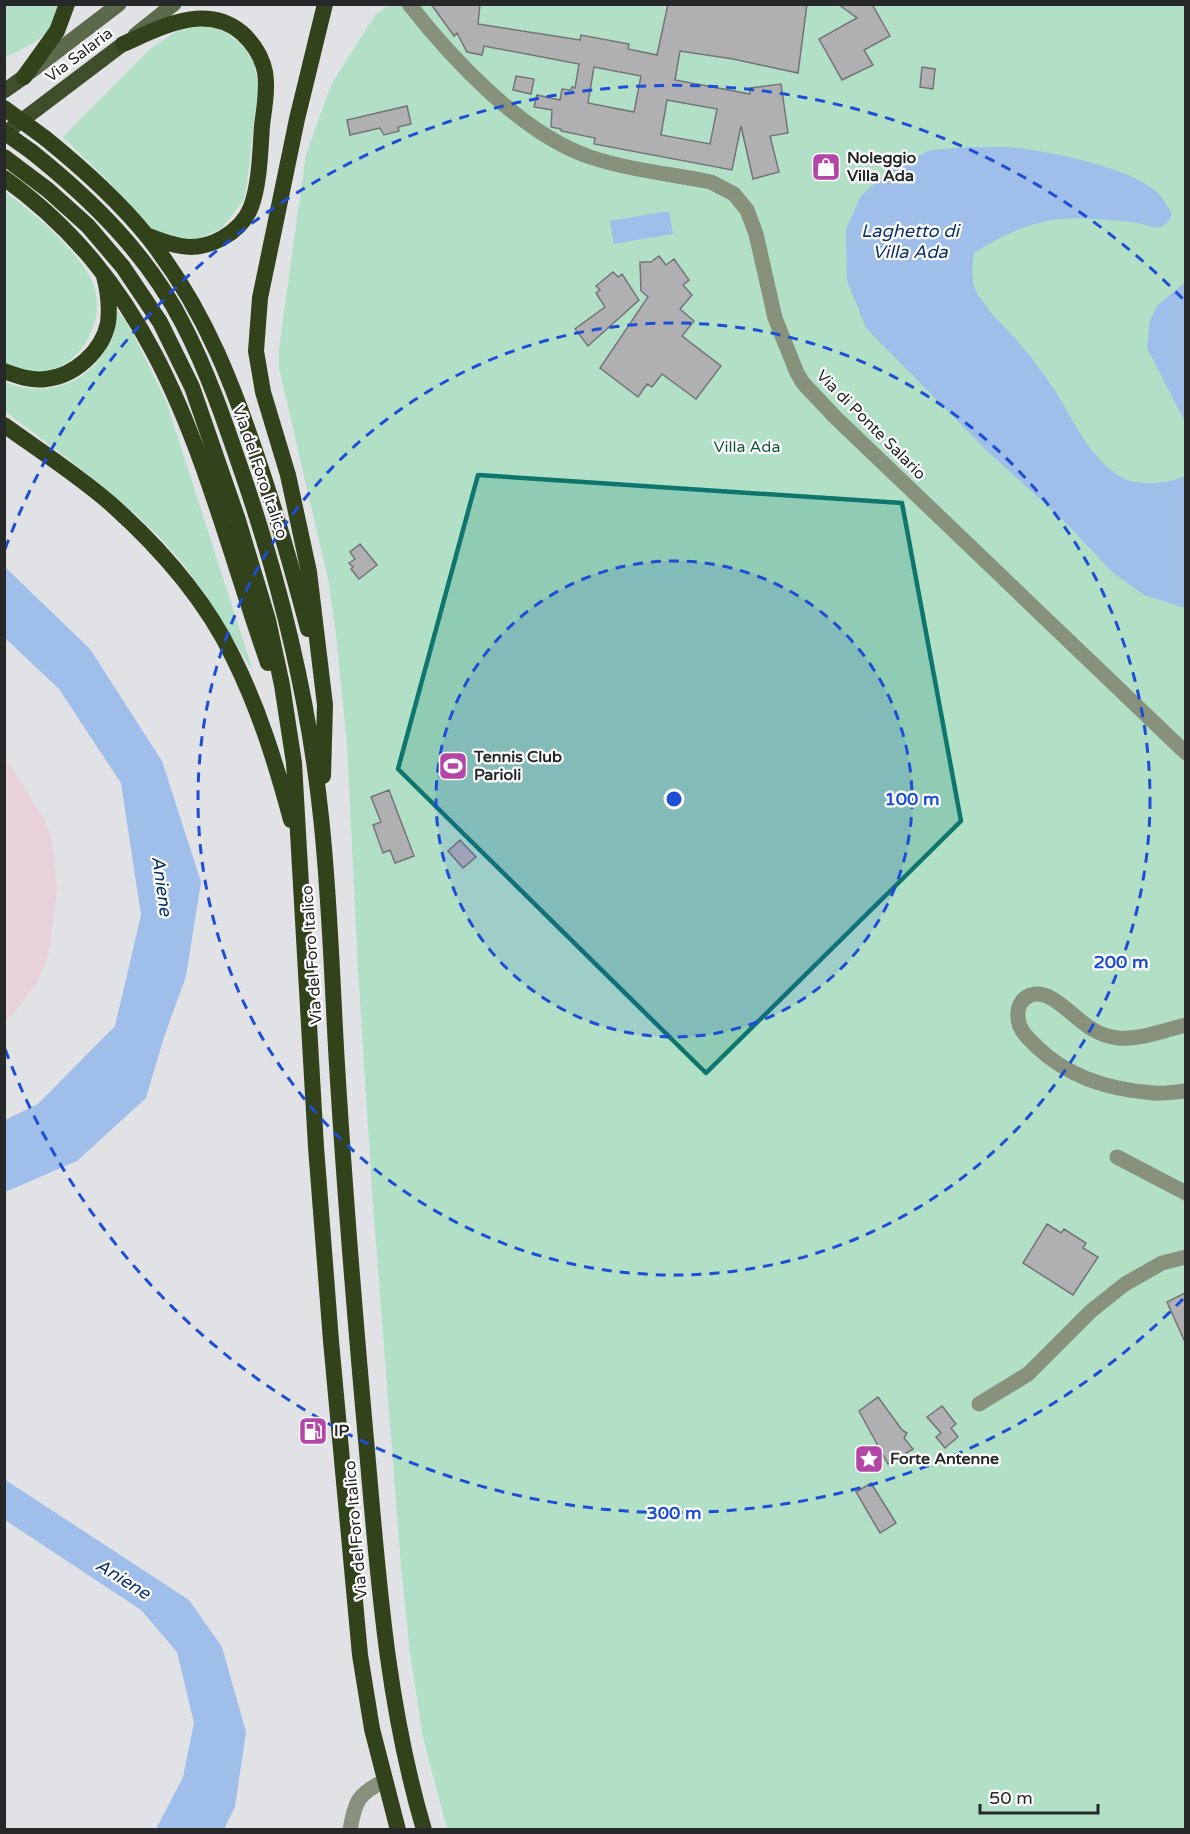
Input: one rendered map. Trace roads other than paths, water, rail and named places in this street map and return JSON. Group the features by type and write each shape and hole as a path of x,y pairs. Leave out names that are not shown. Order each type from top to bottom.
{"highway":[{"path":"24,77 57,31 67,4"},
{"path":"321,819 326,726 308,564 290,484 263,392 258,370 256,343 257,313 261,291 297,119 325,4"},
{"path":"123,44 179,21 197,18 215,20 231,25 247,38 258,54 265,73 257,185 245,218 227,235 199,246 180,246 146,235"},
{"path":"4,108 45,138 95,180 146,235 192,302 210,334 229,376 283,536 322,682"},
{"name":"Via del Foro Italico","path":"4,133 32,153 90,202 136,254 176,311 208,379 256,515 279,591 299,674 321,819 341,1127 387,1662 396,1718 424,1830"},
{"name":"Via del Foro Italico","path":"10,161 68,207 103,243 146,299 173,345 192,387 257,579 276,654 294,763 316,1147 331,1341 362,1665 372,1729 398,1830"},
{"path":"4,178 45,209 104,272 138,322 166,373 196,447 288,718"},
{"path":"4,371 25,378 45,379 70,371 91,355 102,339 108,320 104,272"},
{"path":"4,424 123,515 148,541 200,604 233,657 254,703 274,760 300,853"}],"main road":[{"name":"Via Salaria","path":"4,91 119,4"},
{"name":"Via Salaria","path":"4,133 174,4"}],"street":[{"name":"Via di Ponte Salario","path":"409,4 460,63 534,128 565,146 603,161 711,182 739,198 754,227 774,318 803,383 835,417 1185,753"},
{"path":"1185,1025 1146,1035 1119,1038 1093,1030 1058,1003 1040,994 1026,998 1017,1012 1020,1026 1029,1039 1051,1059 1073,1073 1099,1082 1154,1093 1185,1091"},
{"path":"1117,1157 1185,1193"},
{"path":"979,1404 1028,1374 1091,1311 1125,1284 1162,1263 1185,1257"},
{"path":"350,1830 353,1809 357,1800 364,1792 384,1781"}],"water":[{"name":"Laghetto di Villa Ada","path":"972,147 1033,150 1106,167 1153,189 1172,214 1166,224 1158,227 1078,218 1046,221 1032,225 1004,236 974,253 972,273 975,289 982,301 1037,366 1102,462 1120,476 1138,482 1158,483 1185,476 1185,608 1144,595 1112,572 1070,527 983,447 866,328 847,281 846,229 861,196 892,168 931,150"},
{"path":"669,211 673,234 614,244 610,221"},
{"path":"1186,283 1185,422 1147,348 1150,320 1158,305"},
{"name":"Aniene","path":"5,567 90,649 162,761 201,882 186,976 164,1037 146,1098 77,1161 5,1192 5,1120 38,1104 115,1026 141,915 121,783 59,689 5,638"},
{"name":"Aniene","path":"4,1479 189,1600 222,1647 246,1732 235,1807 224,1829 156,1829 183,1777 194,1723 177,1652 141,1610 5,1520"}],"place":[{"name":"Noleggio Villa Ada","path":"826,167"},
{"name":"Tennis Club Parioli","path":"453,766"},
{"name":"IP","path":"313,1431"},
{"name":"Forte Antenne","path":"869,1459"}],"park label":[{"name":"Villa Ada","path":"747,447"}]}
